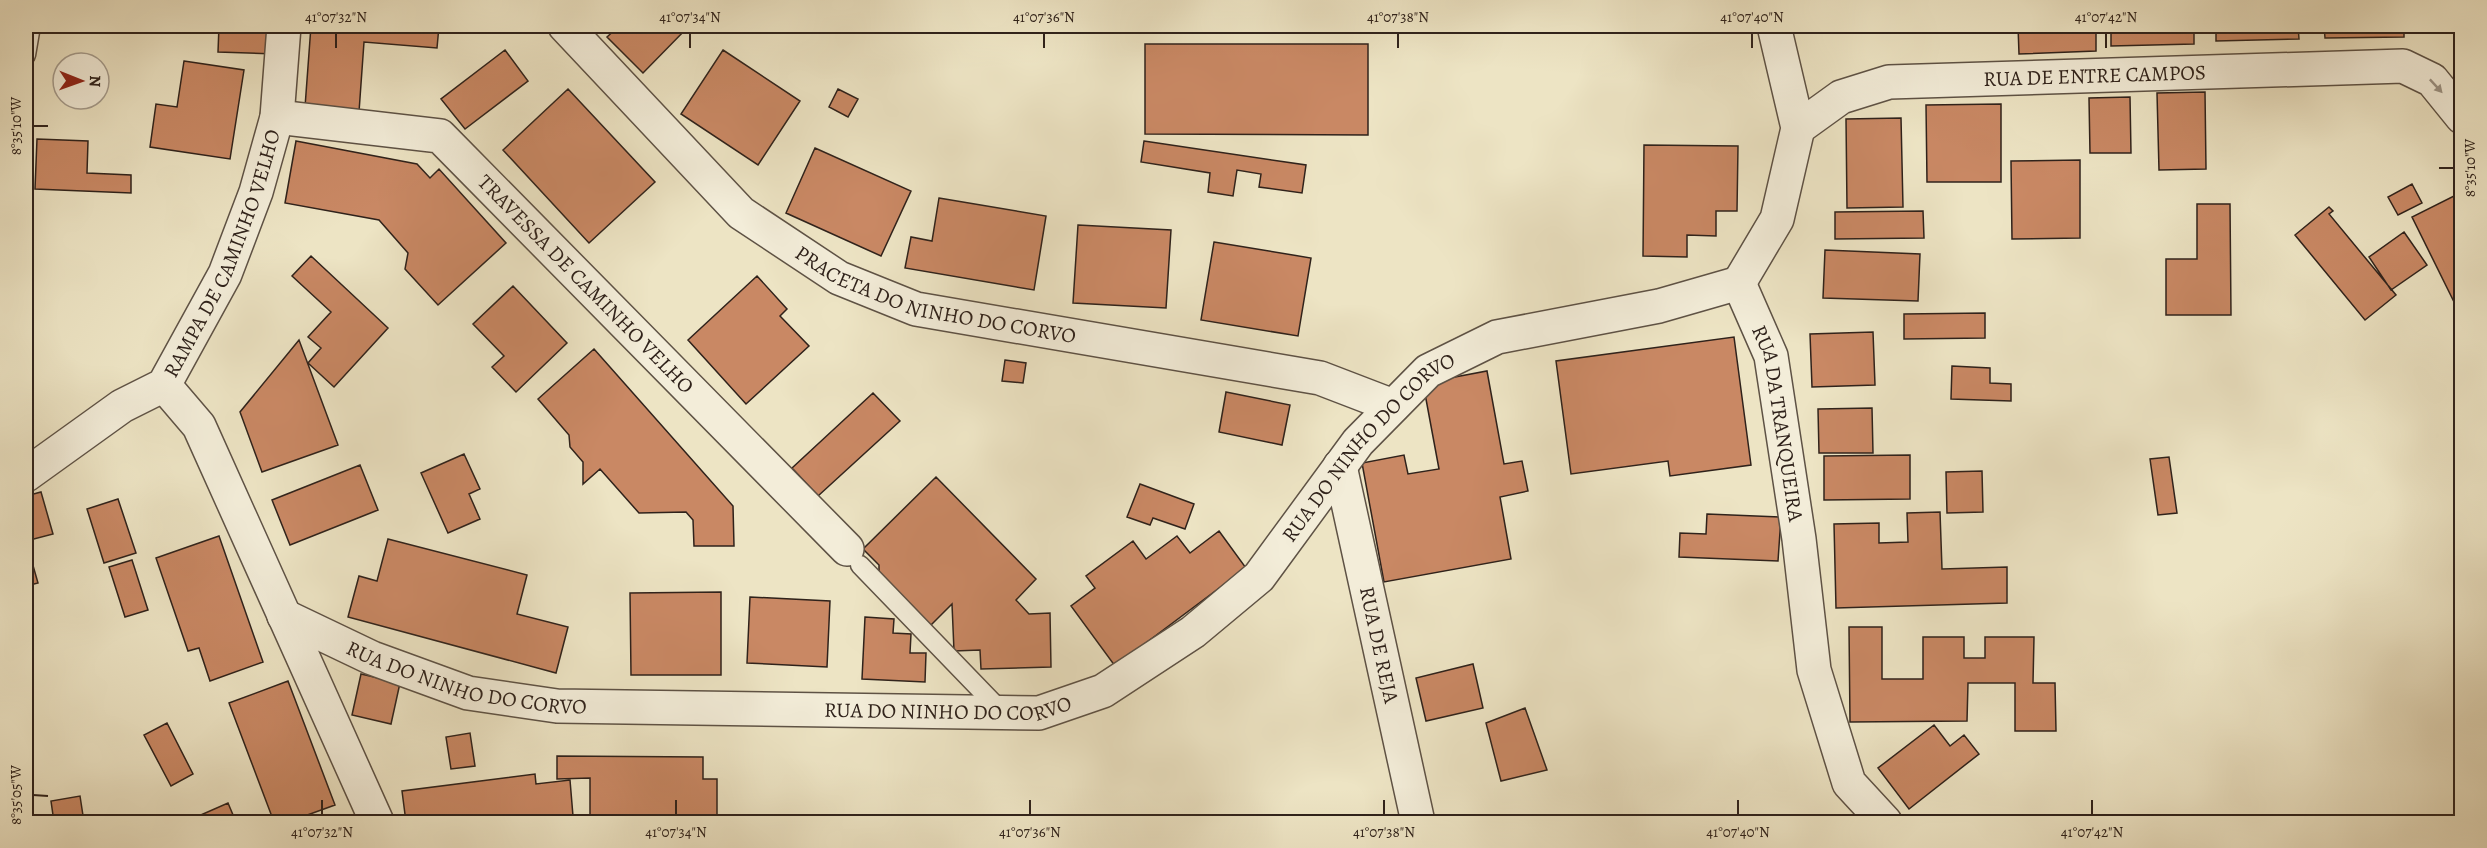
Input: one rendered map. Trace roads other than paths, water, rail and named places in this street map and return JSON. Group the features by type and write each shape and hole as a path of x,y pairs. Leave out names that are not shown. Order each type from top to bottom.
{"street":[{"name":"RAMPA DE CAMINHO VELHO","path":"26,475 122,406 164,385 225,274 255,192 277,117 284,26"},
{"name":"PRACETA DO NINHO DO CORVO","path":"565,26 741,213 839,278 916,309 1320,378 1393,406"},
{"path":"1739,283 1778,219 1798,128 1774,26"},
{"name":"RUA DE ENTRE CAMPOS","path":"1798,128 1841,97 1889,82 2403,66 2432,80 2462,117"},
{"name":"TRAVESSA DE CAMINHO VELHO","path":"277,117 440,136 853,557"},
{"name":"RUA DO NINHO DO CORVO","path":"284,616 372,658 468,693 557,706 1039,713 1103,691 1193,632 1259,577 1358,442 1428,371 1497,337 1659,306 1739,283"},
{"name":"RUA DA TRANQUEIRA","path":"1739,283 1771,356 1799,539 1814,670 1849,783 1885,822"},
{"path":"164,385 199,426 377,822"},
{"name":"RUA DE REJA","path":"1340,466 1418,822"}],"lane":[{"path":"26,55 30,26"},
{"path":"853,557 1002,712"}]}
